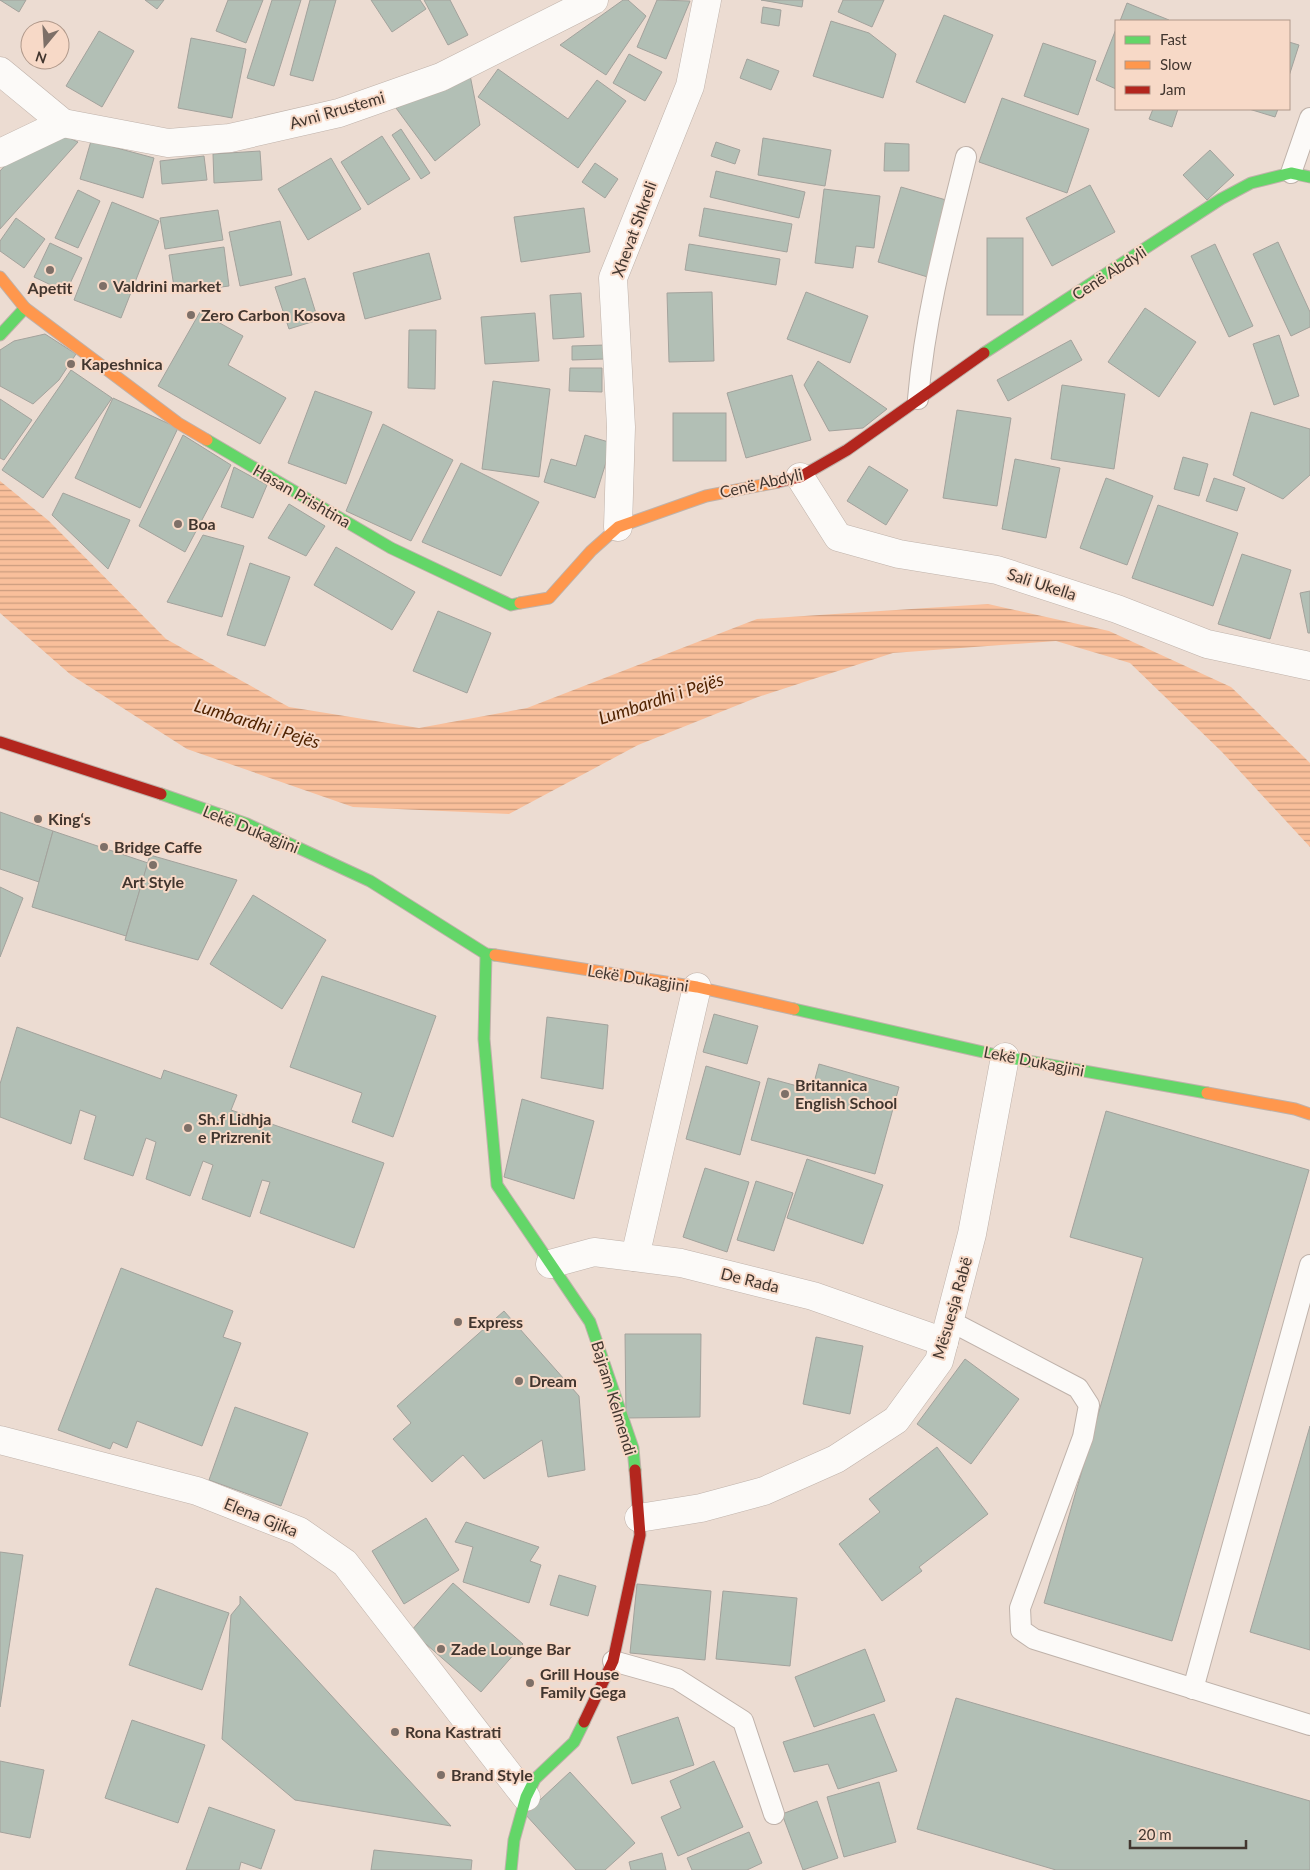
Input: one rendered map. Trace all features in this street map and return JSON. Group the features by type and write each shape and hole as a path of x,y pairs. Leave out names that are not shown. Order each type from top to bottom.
{"street":[{"name":"Avni Rrustemi","path":"0,71 63,122 168,143 230,138 339,113 441,77 594,0"},
{"name":"Xhevat Shkreli","path":"618,527 621,427 613,278 690,86 707,0"},
{"path":"0,153 63,122"},
{"name":"Cenë Abdyli","path":"618,527 706,496 800,477 847,450 918,399 1221,199 1251,183 1300,175"},
{"name":"Hasan Prishtina","path":"0,277 25,308 178,423 391,548 511,605 549,598 591,552 618,527"},
{"path":"0,335 25,308"},
{"name":"Sali Ukella","path":"800,477 838,537 899,554 997,570 1117,609 1207,644 1310,666"},
{"name":"Lekë Dukagjini","path":"0,742 87,769 247,824 370,881 486,954 697,987 1006,1057 1286,1107 1310,1114"},
{"name":"Bajram Kelmendi","path":"486,954 484,1039 497,1185 590,1322 633,1448 640,1535 613,1661 574,1742 535,1779 526,1797 514,1840 511,1870"},
{"path":"635,1257 697,987"},
{"name":"Mësuesja Rabë","path":"638,1518 701,1508 764,1491 836,1459 896,1420 939,1361 972,1234 1006,1057"},
{"name":"De Rada","path":"550,1264 594,1252 681,1263 947,1332"},
{"name":"Elena Gjika","path":"0,1441 197,1491 299,1531 345,1562 526,1797"}],"lane":[{"path":"1300,175 1310,118"},
{"path":"918,399 921,357 933,288 966,157"},
{"path":"1192,1689 1310,1265"},
{"path":"947,1332 1078,1388 1089,1405 1082,1437 1020,1608 1021,1630 1034,1639 1310,1725"},
{"path":"613,1661 677,1679 742,1721 774,1814"}],"water":[{"name":"Lumbardhi i Pejës","path":"0,481 49,521 166,639 289,707 419,728 527,708 757,619 988,604 1109,631 1231,687 1310,763 1310,847 1222,752 1130,663 1056,641 893,653 758,697 638,745 509,814 353,807 187,749 71,675 0,613"}],"building":[{"path":"0,0 26,0 19,12"},
{"path":"145,0 164,0 157,9"},
{"path":"228,0 263,0 246,43 216,31"},
{"path":"272,0 301,0 274,86 247,78"},
{"path":"310,0 336,0 313,81 290,75"},
{"path":"371,0 420,0 426,9 392,32"},
{"path":"424,0 450,0 468,35 448,45"},
{"path":"623,0 628,0 646,16 606,75 560,45"},
{"path":"657,0 690,1 666,59 637,47"},
{"path":"761,0 803,0 802,7"},
{"path":"843,0 884,0 872,27 838,12"},
{"path":"1127,3 1169,20 1120,20"},
{"path":"763,7 781,10 779,26 761,23"},
{"path":"944,15 993,35 965,103 916,82"},
{"path":"831,21 869,33 896,54 883,98 813,76"},
{"path":"99,31 134,51 102,107 66,86"},
{"path":"1115,32 1115,89 1096,80"},
{"path":"191,38 246,49 232,118 178,108"},
{"path":"1290,42 1299,45 1290,73"},
{"path":"1043,43 1096,61 1078,115 1024,96"},
{"path":"629,54 662,72 645,101 613,83"},
{"path":"747,59 779,71 771,90 740,78"},
{"path":"498,69 568,119 597,80 626,101 578,168 478,97"},
{"path":"470,75 480,125 435,161 396,108"},
{"path":"1002,98 1089,129 1067,193 979,162"},
{"path":"1153,110 1178,110 1172,127 1149,119"},
{"path":"1252,110 1278,110 1275,117"},
{"path":"401,129 430,173 421,179 392,135"},
{"path":"63,135 78,142 0,229 0,171 10,160"},
{"path":"382,136 410,179 368,205 341,162"},
{"path":"763,138 831,150 825,186 758,175"},
{"path":"91,141 154,158 143,198 80,179"},
{"path":"716,142 740,150 735,164 711,156"},
{"path":"885,143 909,144 909,171 884,171"},
{"path":"1210,150 1234,175 1207,200 1183,175"},
{"path":"260,151 262,180 214,183 213,154"},
{"path":"204,156 207,180 162,184 160,161"},
{"path":"331,158 361,209 308,240 278,189"},
{"path":"595,163 618,179 605,198 582,182"},
{"path":"716,171 805,192 799,218 710,197"},
{"path":"1090,185 1115,232 1052,266 1026,218"},
{"path":"901,187 953,202 931,278 878,262"},
{"path":"824,189 880,196 874,248 856,246 853,268 815,263"},
{"path":"78,190 100,201 78,248 55,238"},
{"path":"112,202 159,221 121,318 74,300"},
{"path":"584,208 590,252 521,262 514,217"},
{"path":"704,208 792,224 787,252 699,236"},
{"path":"218,210 223,240 165,249 160,218"},
{"path":"16,218 45,239 24,268 0,251 0,241"},
{"path":"280,221 292,275 240,286 229,232"},
{"path":"987,238 1023,238 1023,315 987,315"},
{"path":"1278,242 1310,312 1310,327 1291,336 1253,254"},
{"path":"50,243 82,258 66,292 34,277"},
{"path":"689,244 780,259 776,285 685,270"},
{"path":"1215,244 1253,326 1229,337 1191,256"},
{"path":"224,247 229,286 175,293 169,255"},
{"path":"429,253 441,299 365,319 353,273"},
{"path":"305,278 318,320 289,329 275,287"},
{"path":"712,292 714,361 669,362 667,293"},
{"path":"806,292 868,316 850,363 787,339"},
{"path":"581,293 584,337 553,339 550,295"},
{"path":"1145,308 1196,342 1159,397 1108,362"},
{"path":"200,312 243,336 228,365 286,398 260,444 158,386"},
{"path":"535,313 539,361 485,364 481,317"},
{"path":"409,330 436,330 435,389 408,388"},
{"path":"45,334 76,354 59,380 33,404 0,386 0,350 14,341"},
{"path":"1279,335 1299,396 1274,405 1253,344"},
{"path":"1071,340 1082,360 1008,401 997,380"},
{"path":"605,345 605,359 572,360 572,346"},
{"path":"818,361 887,409 863,428 829,431 804,385"},
{"path":"570,368 602,368 602,392 569,391"},
{"path":"71,370 112,398 43,498 2,470"},
{"path":"792,375 811,440 746,458 727,393"},
{"path":"493,381 550,389 539,477 482,469"},
{"path":"1062,385 1125,394 1114,469 1051,459"},
{"path":"315,391 372,412 346,484 288,463"},
{"path":"113,398 178,428 140,508 75,478"},
{"path":"0,399 32,420 4,460 0,458"},
{"path":"957,410 1011,418 997,506 943,498"},
{"path":"1251,412 1310,429 1310,475 1283,499 1233,475"},
{"path":"673,413 726,413 726,461 673,461"},
{"path":"383,424 453,460 411,541 346,511"},
{"path":"183,435 231,465 185,552 139,526"},
{"path":"585,435 612,443 595,498 544,482 551,459 576,466"},
{"path":"1183,457 1208,464 1199,496 1174,489"},
{"path":"1015,459 1060,468 1046,538 1002,529"},
{"path":"461,463 539,502 501,576 422,542"},
{"path":"869,466 908,490 886,525 847,501"},
{"path":"234,467 267,485 253,518 221,507"},
{"path":"1106,478 1153,496 1127,565 1080,548"},
{"path":"1214,478 1245,488 1237,511 1206,501"},
{"path":"63,493 130,520 108,569 52,515"},
{"path":"289,504 325,526 306,556 268,538"},
{"path":"1158,505 1238,533 1213,606 1132,578"},
{"path":"203,535 244,546 222,617 167,602"},
{"path":"336,547 415,592 392,630 314,585"},
{"path":"1242,554 1291,570 1270,639 1218,624"},
{"path":"250,563 290,577 265,646 227,635"},
{"path":"1310,591 1310,633 1308,633 1300,593"},
{"path":"438,611 491,633 467,693 413,671"},
{"path":"0,812 53,831 39,882 0,869"},
{"path":"53,831 148,863 126,936 32,907"},
{"path":"150,855 237,880 198,960 125,940"},
{"path":"0,887 23,898 0,957"},
{"path":"253,895 326,940 282,1009 210,964"},
{"path":"322,976 436,1016 393,1137 352,1122 362,1093 290,1067"},
{"path":"714,1014 758,1026 747,1064 703,1052"},
{"path":"547,1017 608,1025 603,1089 541,1078"},
{"name":"Sh.f Lidhja e Prizrenit","path":"17,1027 161,1079 164,1070 237,1095 231,1110 384,1163 354,1248 260,1213 270,1182 262,1180 250,1217 202,1199 213,1165 203,1161 190,1196 146,1179 156,1142 146,1138 133,1176 84,1159 96,1116 80,1110 71,1144 0,1117 0,1084"},
{"path":"819,1064 899,1087 875,1174 751,1140 768,1078 812,1090"},
{"path":"706,1066 760,1082 740,1155 686,1139"},
{"path":"522,1099 594,1121 574,1199 504,1177"},
{"path":"1106,1111 1309,1170 1172,1641 1044,1603 1143,1258 1070,1237"},
{"path":"807,1159 883,1185 863,1244 787,1218"},
{"path":"705,1168 749,1182 727,1252 683,1237"},
{"path":"756,1181 793,1193 774,1251 737,1240"},
{"path":"121,1268 233,1311 223,1337 241,1343 202,1446 137,1421 127,1448 113,1442 110,1449 58,1430"},
{"path":"504,1311 579,1396 585,1470 548,1477 542,1440 484,1479 463,1455 432,1482 393,1439 411,1423 397,1406"},
{"path":"625,1334 701,1334 700,1417 626,1418"},
{"path":"816,1337 863,1346 850,1414 803,1404"},
{"path":"965,1359 1019,1399 971,1464 917,1424"},
{"path":"235,1407 308,1433 281,1506 209,1480"},
{"path":"1310,1426 1310,1650 1250,1632"},
{"path":"937,1447 988,1514 919,1567 922,1571 882,1601 839,1544 880,1512 869,1499"},
{"path":"426,1518 459,1570 404,1604 372,1551"},
{"path":"466,1522 539,1547 530,1561 541,1565 529,1603 463,1582 473,1547 455,1542"},
{"path":"0,1552 23,1555 0,1707"},
{"path":"559,1575 596,1586 588,1616 550,1605"},
{"path":"453,1583 523,1644 481,1692 411,1631"},
{"path":"637,1584 711,1591 705,1660 630,1653"},
{"path":"156,1588 229,1613 202,1690 129,1665"},
{"path":"723,1591 797,1598 790,1666 716,1659"},
{"path":"240,1596 451,1826 295,1800 222,1739 231,1615 240,1604"},
{"path":"865,1649 885,1701 814,1727 795,1677"},
{"path":"956,1698 1310,1801 1310,1870 1056,1870 917,1829"},
{"path":"874,1714 897,1771 838,1789 828,1764 794,1772 783,1742"},
{"path":"678,1717 694,1765 632,1784 617,1737"},
{"path":"132,1720 205,1745 178,1823 105,1798"},
{"path":"0,1761 44,1770 30,1838 0,1832"},
{"path":"714,1761 743,1827 678,1856 661,1817 681,1808 670,1781"},
{"path":"570,1772 635,1843 605,1870 576,1870 525,1814"},
{"path":"879,1782 896,1842 844,1857 827,1797"},
{"path":"817,1801 838,1858 803,1870 782,1814"},
{"path":"209,1807 275,1830 261,1869 241,1862 239,1870 186,1870"},
{"path":"749,1832 762,1863 747,1870 692,1870 687,1858"},
{"path":"374,1850 472,1860 471,1870 371,1870"},
{"path":"662,1853 666,1870 631,1870 629,1862"}],"traffic: fast":[{"path":"984,353 1221,199 1251,183 1291,173 1310,177"},
{"path":"0,335 25,308"},
{"path":"207,440 391,548 511,605 520,603"},
{"path":"161,794 247,824 370,881 486,954 495,955"},
{"path":"486,954 484,1039 497,1185 590,1322 633,1448 635,1470"},
{"path":"794,1009 1005,1057 1207,1093"},
{"path":"511,1870 514,1840 526,1797 535,1779 574,1742 584,1722"}],"traffic: slow":[{"path":"0,277 25,308 178,423 207,440"},
{"path":"520,603 549,598 591,551 618,527 706,496 778,482"},
{"path":"495,955 697,987 794,1009"},
{"path":"1207,1093 1295,1109 1310,1114"}],"traffic: jam":[{"path":"778,482 800,477 847,450 984,353"},
{"path":"0,742 161,794"},
{"path":"584,1722 613,1661 640,1535 635,1470"}],"place":[{"name":"Apetit","path":"50,270"},
{"name":"Valdrini market","path":"103,286"},
{"name":"Zero Carbon Kosova","path":"191,315"},
{"name":"Kapeshnica","path":"71,364"},
{"name":"Boa","path":"178,524"},
{"name":"King‘s","path":"38,819"},
{"name":"Bridge Caffe","path":"104,847"},
{"name":"Art Style","path":"153,865"},
{"name":"Britannica English School","path":"785,1094"},
{"name":"Sh.f Lidhja e Prizrenit","path":"188,1128"},
{"name":"Express","path":"458,1322"},
{"name":"Dream","path":"519,1381"},
{"name":"Zade Lounge Bar","path":"441,1649"},
{"name":"Grill House Family Gega","path":"530,1683"},
{"name":"Rona Kastrati","path":"395,1732"},
{"name":"Brand Style","path":"441,1775"}]}
